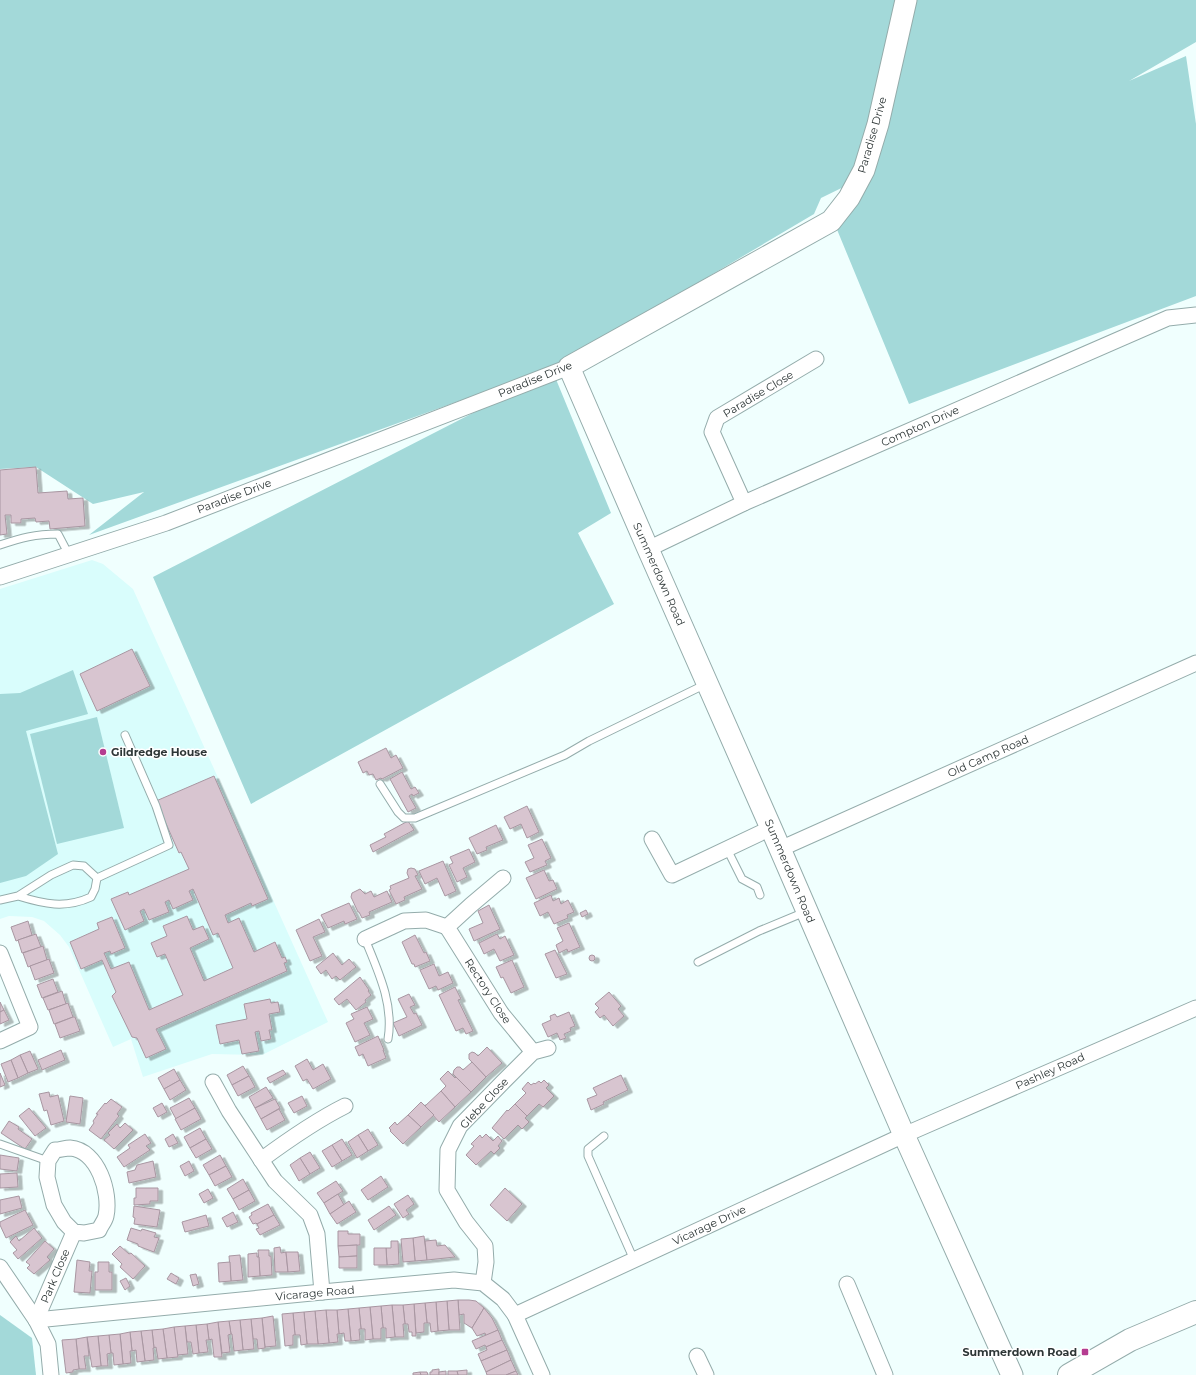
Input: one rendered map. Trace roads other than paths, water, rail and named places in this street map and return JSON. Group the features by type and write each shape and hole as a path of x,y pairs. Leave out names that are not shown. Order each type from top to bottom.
{"main road":[{"path":"1069,1375 1130,1340 1196,1312"}],"street":[{"name":"Paradise Drive","path":"0,577 166,523 569,367 831,221 849,198 864,170 878,124 906,0"},
{"name":"Compton Drive","path":"648,549 744,503 1168,318 1196,315"},
{"name":"Paradise Close","path":"744,503 712,432 717,418 816,359"},
{"name":"Summerdown Road","path":"569,367 904,1135 1012,1375"},
{"name":"Old Camp Road","path":"780,849 1196,663"},
{"path":"652,839 672,875 771,828"},
{"path":"365,939 404,921 426,920 447,927 503,878"},
{"name":"Rectory Close","path":"447,927 501,1013 541,1050"},
{"path":"0,953 30,1027 0,1041"},
{"name":"Pashley Road","path":"904,1135 1196,1008"},
{"name":"Glebe Close","path":"483,1283 486,1262 485,1246 466,1222 446,1190 448,1150 460,1126 502,1083 541,1050"},
{"path":"213,1082 223,1114 261,1160 275,1182 310,1215 317,1234 322,1292"},
{"path":"261,1160 305,1128 345,1106"},
{"name":"Vicarage Drive","path":"515,1315 904,1135"},
{"path":"70,1148 84,1153 102,1177 107,1199 106,1217 99,1230 84,1234 74,1232 64,1222 54,1205 47,1178 48,1160 55,1150 70,1148"},
{"name":"Park Close","path":"36,1320 74,1232"},
{"path":"0,1267 36,1320 48,1344 51,1375"},
{"name":"Vicarage Road","path":"36,1320 454,1280 483,1283"},
{"path":"483,1283 504,1299 515,1315 542,1375"},
{"path":"847,1284 885,1375"},
{"path":"697,1356 706,1375"}],"lane":[{"path":"0,545 21,538 41,534 58,534 70,555"},
{"path":"380,784 398,812 404,818 415,818 565,755 589,741 708,683"},
{"path":"97,878 169,845 156,806 125,735"},
{"path":"727,849 742,879 757,886 760,895"},
{"path":"0,900 18,896 51,875 73,865 84,866 97,878"},
{"path":"18,896 41,903 73,904 91,897 95,889 97,878"},
{"path":"698,962 759,931 807,911"},
{"path":"365,939 384,989 390,1027 388,1039"},
{"path":"604,1136 588,1149 588,1156 634,1260"},
{"path":"0,1144 48,1160"}],"place":[{"name":"Gildredge House","path":"103,752"},
{"name":"Summerdown Road","path":"1085,1352"}]}
